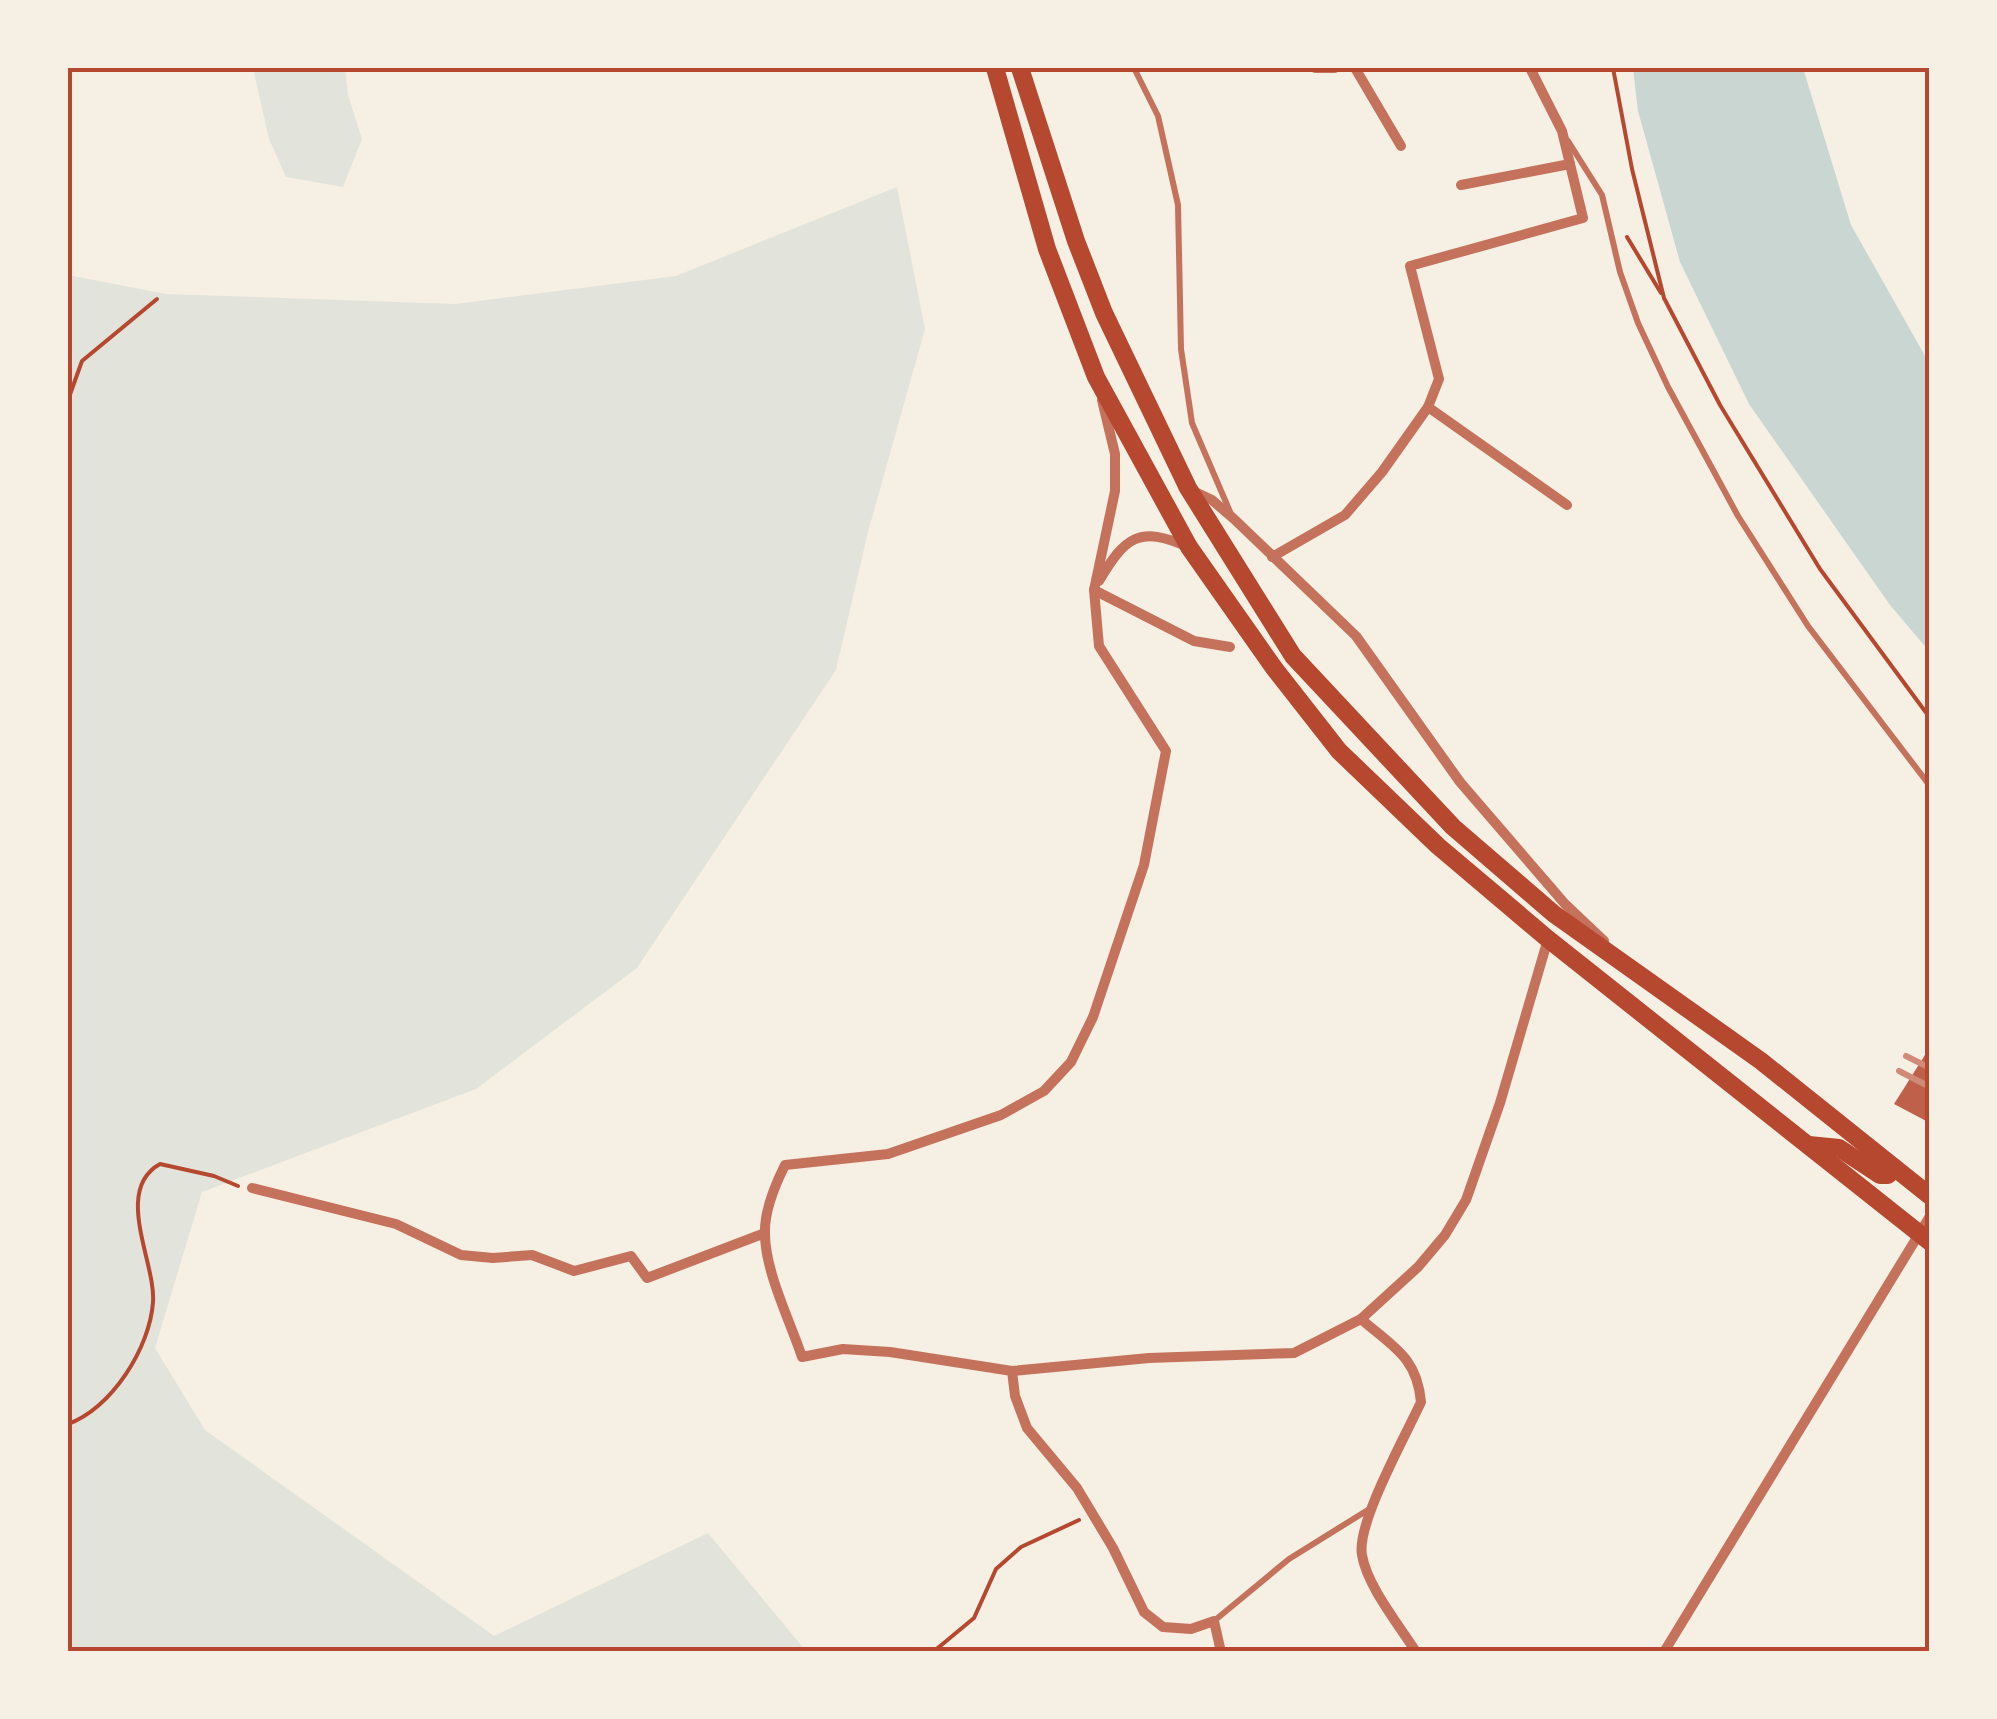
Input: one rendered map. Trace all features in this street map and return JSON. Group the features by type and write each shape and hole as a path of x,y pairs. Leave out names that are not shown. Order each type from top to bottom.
{"main road":[{"path":"995,68 1047,250 1096,377 1189,547 1274,668 1339,751 1438,846 1548,939 1924,1238"},
{"path":"1020,68 1076,241 1104,313 1188,488 1294,656 1467,840 1554,914 1761,1061 1930,1196"},
{"path":"1809,1145 1839,1148 1880,1175 1888,1175 1895,1168"}],"street":[{"path":"1030,68 1031,102"},
{"path":"1315,68 1334,68"},
{"path":"1355,68 1401,146"},
{"path":"1272,556 1345,514 1382,472 1428,407 1439,379 1410,266 1582,218 1562,131 1530,68"},
{"path":"1461,185 1570,164"},
{"path":"1096,377 1115,454 1115,491 1094,590 1099,646 1166,751 1144,864 1093,1017 1071,1062 1044,1090 1002,1116 888,1154 784,1165 774,1188 764,1234 802,1357 859,1350 1012,1371 1150,1358 1294,1353 1332,1337 1361,1319 1418,1268 1445,1235 1466,1200 1500,1102 1548,939"},
{"path":"1428,407 1567,504"},
{"path":"1188,488 1212,500 1356,636 1460,782 1565,904 1637,972"},
{"path":"1094,590 1117,551 1135,537 1161,535 1189,547"},
{"path":"1094,590 1194,641 1230,647"},
{"path":"252,1188 396,1224 462,1255 532,1255 574,1271 630,1256 647,1278 764,1234"},
{"path":"1664,1652 1924,1238 1930,1216"},
{"path":"1361,1319 1411,1363 1419,1382 1421,1402 1364,1528 1361,1552 1416,1652"},
{"path":"1012,1371 1027,1428 1077,1488 1144,1612 1163,1627 1191,1629 1214,1621 1221,1652"}],"lane":[{"path":"1134,68 1158,116 1178,205 1180,349 1192,423 1234,520"},
{"path":"1562,131 1602,194 1620,272 1646,340 1738,516 1808,626 1930,786"},
{"path":"1214,1621 1289,1559 1374,1506"}],"path":[{"path":"1613,68 1632,169 1664,298"},
{"path":"1619,224 1664,298 1720,406 1820,569 1930,718"},
{"path":"68,400 82,361 157,299"},
{"path":"68,1424 94,1409 120,1385 150,1320 153,1288 138,1217 141,1191 150,1170 160,1164 252,1188"},
{"path":"933,1652 974,1618 996,1569 1008,1558 1092,1513"}],"shaded area":[{"path":"253,68 345,68 348,95 362,139 343,187 286,177 269,139"},
{"path":"1633,68 1803,68 1851,225 1929,363 1929,651 1890,605 1749,404 1680,262 1638,111"},
{"path":"897,187 925,329 868,532 836,670 637,968 476,1089 202,1192 155,1348 205,1430 494,1636 708,1533 806,1651 68,1651 68,275 166,294 455,304 676,276"}],"building":[{"path":"1930,1047 1930,1123 1894,1104"}],"railway":[{"path":"1906,1056 1930,1068"},
{"path":"1899,1071 1930,1087"}]}
